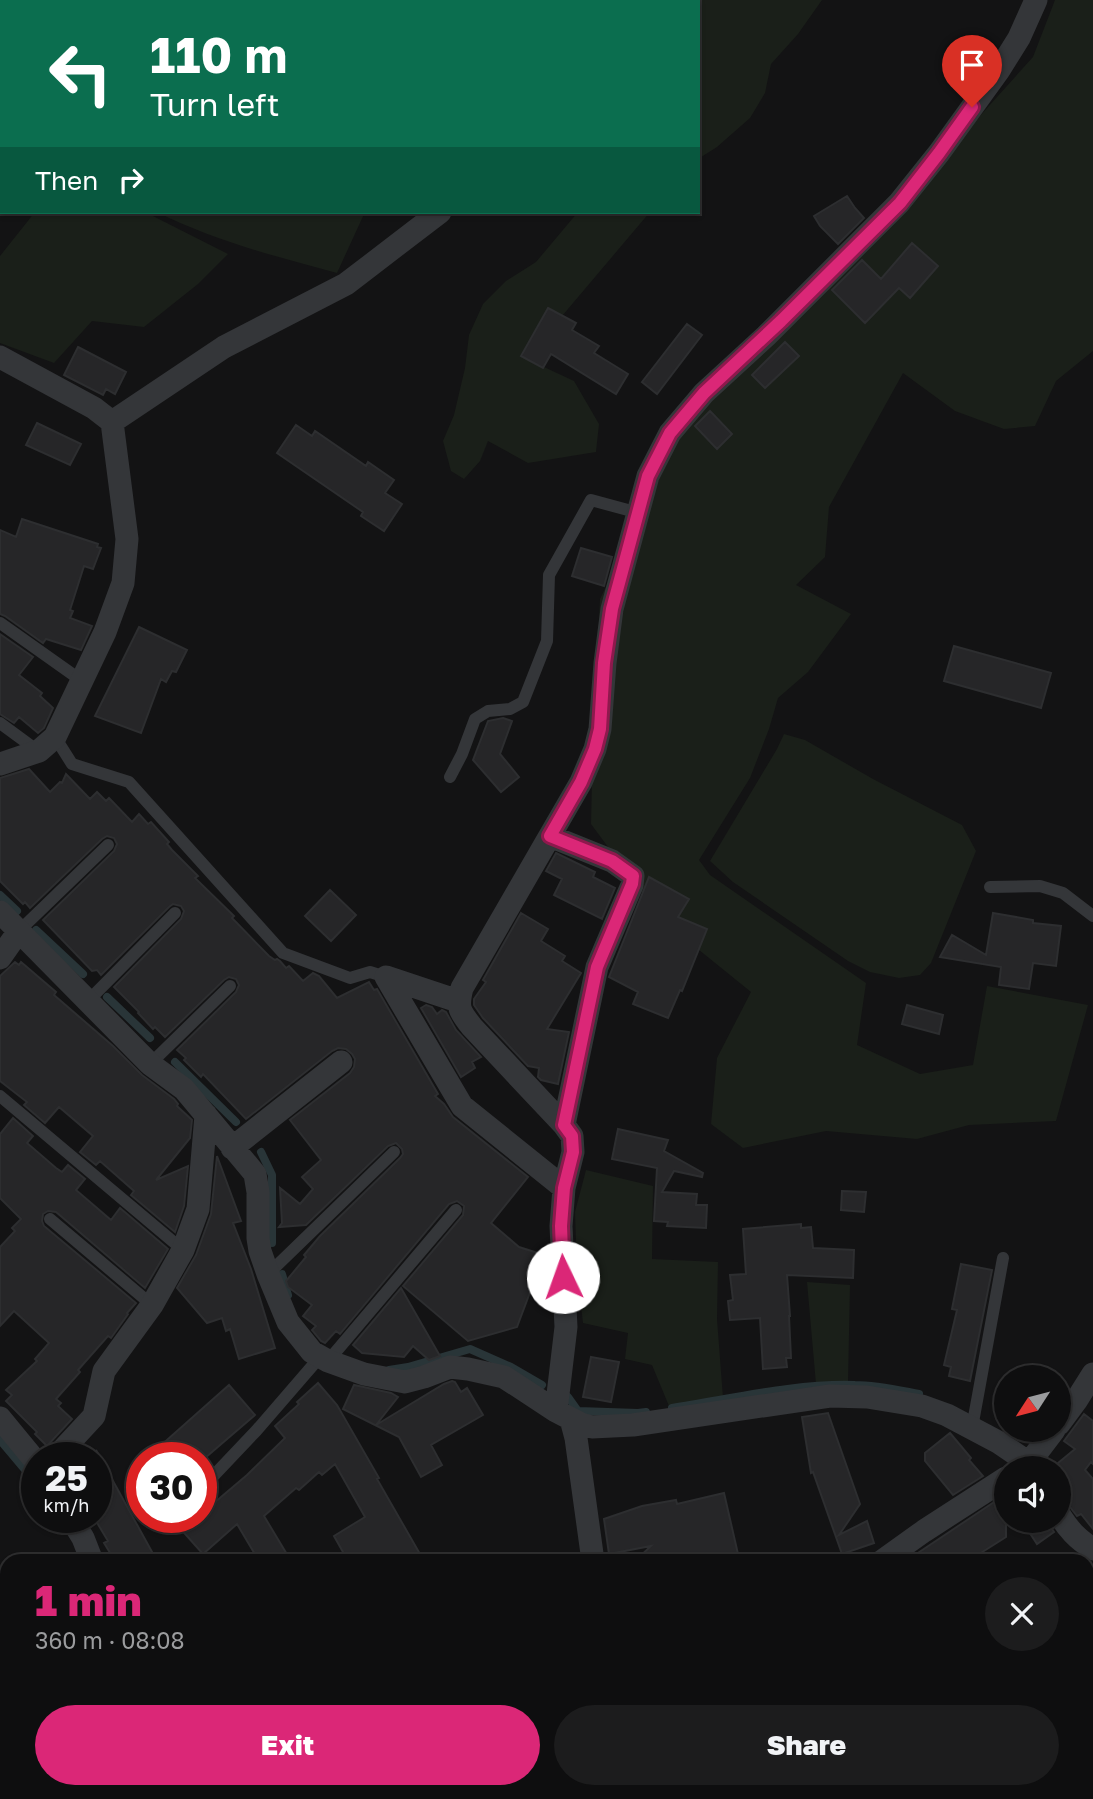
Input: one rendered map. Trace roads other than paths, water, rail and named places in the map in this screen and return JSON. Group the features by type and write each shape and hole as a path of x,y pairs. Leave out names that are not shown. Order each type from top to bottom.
{"street":[{"path":"592,1554 576,1438 564,1415 566,1327 561,1226 564,1188 573,1152 572,1136 459,1010 461,988 581,782 595,749 600,729 604,663 612,609 648,476 670,433 704,393 900,203 999,70 1019,38 1036,0"},
{"path":"112,422 225,347 346,284 437,214"},
{"path":"0,357 94,408 112,422 127,539 122,583 105,632 82,681 47,744 0,764"},
{"path":"550,836 612,861 633,876 597,967 564,1125"},
{"path":"0,912 150,1064 184,1089 255,1174 258,1192 258,1238 268,1274 288,1322 312,1352 324,1359 364,1374 405,1382 450,1367 468,1368 504,1377 564,1415 592,1427 634,1425 830,1396 866,1397 922,1406 947,1415 998,1442 1014,1456"},
{"path":"0,958 19,931"},
{"path":"386,977 458,1001"},
{"path":"386,977 462,1106 564,1188"},
{"path":"232,1148 341,1062"},
{"path":"70,1442 94,1416 104,1371 152,1305 183,1250 198,1209 206,1115"},
{"path":"1071,1408 1093,1374"},
{"path":"0,1419 21,1444"},
{"path":"892,1554 994,1486"},
{"path":"1071,1531 1093,1549"},
{"path":"80,1533 89,1554"}],"lane":[{"path":"450,777 475,719 488,711 510,709 523,702 547,641 549,575 591,500 639,513"},
{"path":"0,623 82,681"},
{"path":"0,723 47,744 72,764 130,782 283,953 350,978 370,972 386,977"},
{"path":"19,931 108,845"},
{"path":"989,887 1040,886 1063,893 1093,916"},
{"path":"88,1001 176,913"},
{"path":"150,1064 230,986"},
{"path":"0,1096 183,1250"},
{"path":"268,1274 394,1152"},
{"path":"217,1472 324,1359 456,1210"},
{"path":"50,1219 152,1305"},
{"path":"972,1428 1003,1258"}],"waterway":[{"path":"0,895 17,911"},
{"path":"36,930 83,974"},
{"path":"107,997 150,1038"},
{"path":"175,1062 236,1122"},
{"path":"261,1152 272,1175 272,1243"},
{"path":"282,1274 288,1295"},
{"path":"389,1370 470,1349 511,1367 542,1385"},
{"path":"672,1408 810,1386 871,1386 919,1394"},
{"path":"568,1397 578,1411 646,1412"},
{"path":"0,1440 21,1465"}]}
